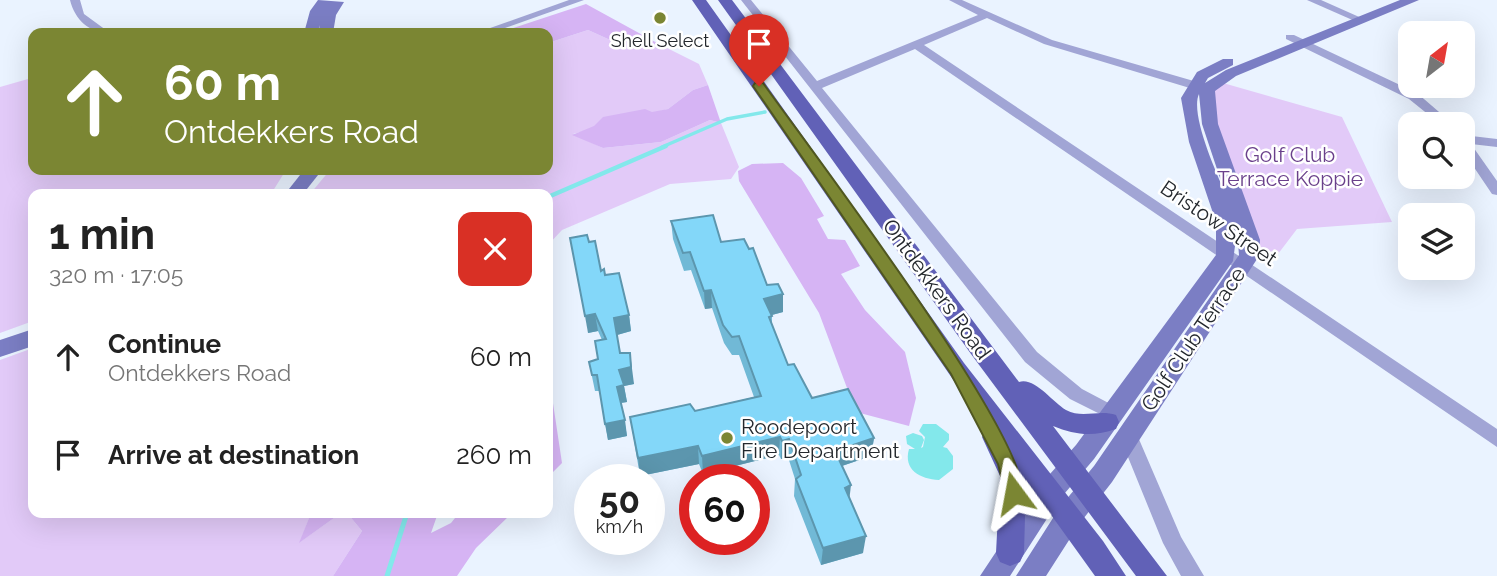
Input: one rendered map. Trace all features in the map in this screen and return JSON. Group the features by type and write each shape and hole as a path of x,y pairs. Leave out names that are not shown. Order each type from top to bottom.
{"main road":[{"name":"Ontdekkers Road","path":"699,0 957,369 1070,515 1112,576"},
{"name":"Ontdekkers Road","path":"725,0 979,348 1153,576"},
{"path":"979,348 1056,418 1071,425 1115,423"},
{"path":"957,369 1013,476 1013,568"}],"street":[{"path":"75,0 79,15 98,28"},
{"path":"312,28 317,11 325,0"},
{"path":"327,28 329,15 339,0"},
{"path":"496,28 579,0"},
{"name":"Ontdekkers Road","path":"746,0 1031,358 1115,423"},
{"path":"954,0 1048,42 1200,87 1210,70 1297,40 1353,17 1412,0"},
{"path":"1311,0 1353,17"},
{"path":"1353,17 1382,0"},
{"path":"816,86 986,15"},
{"path":"1297,40 1413,96 1432,112"},
{"name":"Bristow Street","path":"917,45 1497,439"},
{"name":"Golf Club Terrace","path":"1013,568 1050,492 1115,423 1234,261 1249,256 1250,240 1200,87"},
{"path":"1475,141 1497,143"},
{"path":"1475,158 1497,191"},
{"path":"0,336 28,326"},
{"path":"0,349 28,339"},
{"path":"1115,423 1193,576"},
{"name":"Golf Club Terrace","path":"1013,568 1070,515 1103,474 1115,423"}],"green space":[{"path":"588,30 628,48 659,44 699,64 708,85 693,90 668,109 573,134 603,148 661,142 710,120 721,123 739,167 731,179 670,184 562,230 553,240 553,189 314,189 326,175 553,175 553,41"},
{"path":"28,79 28,175 283,175 274,189 28,189 28,323 0,333 0,87"},
{"name":"Golf Club Terrace Koppie","path":"1216,81 1342,117 1392,222 1297,229 1278,254 1249,256 1207,89"},
{"path":"28,350 28,518 309,518 300,542 334,518 351,518 362,531 333,576 0,576 0,360"}],"shaded area":[{"path":"586,4 659,44 628,48 588,30 553,41 553,28 513,28"},
{"path":"708,85 721,123 710,120 661,142 603,148 572,135 594,126 603,117 645,109 652,112 668,109 693,90"},
{"path":"783,163 801,178 824,216 817,219 828,239 845,240 860,266 841,274 865,310 905,352 916,398 909,426 856,412 819,313 739,181 738,171 752,164"},
{"path":"553,403 562,463 553,472"},
{"path":"309,518 334,518 299,543"},
{"path":"351,518 436,518 431,533 451,523 455,518 507,518 476,548 457,576 333,576 362,531"}],"water":[{"path":"923,424 936,424 949,434 949,440 943,447 953,456 953,469 939,480 925,478 915,472 908,463 909,449 915,449 907,444 906,436 913,433 922,436 924,440 921,448 923,447 925,437 919,431"}],"building":[{"name":"Roodepoort Fire Department","path":"713,215 721,242 744,239 749,249 753,248 767,285 778,284 783,294 764,299 788,365 794,364 812,398 848,389 874,438 835,451 851,485 845,488 866,536 823,548 796,479 801,475 789,439 782,441 780,437 702,456 698,446 638,458 630,417 690,404 695,411 761,396 739,336 732,337 723,325 711,290 704,291 690,252 683,253 671,221"},
{"path":"587,235 589,242 595,241 601,271 604,269 605,275 619,273 629,315 614,318 620,353 630,353 631,367 619,370 624,385 617,387 625,420 605,424 597,375 592,375 589,362 598,359 595,341 606,339 595,314 585,316 570,238"}],"waterway":[{"path":"662,147 727,119 765,112"},
{"path":"553,195 666,146"},
{"path":"387,576 405,518"}],"place":[{"name":"Shell Select","path":"660,18"},
{"name":"Roodepoort Fire Department","path":"727,438"}],"route":[{"path":"759,86 957,369 1008,463 1013,476 1014,493"}]}
